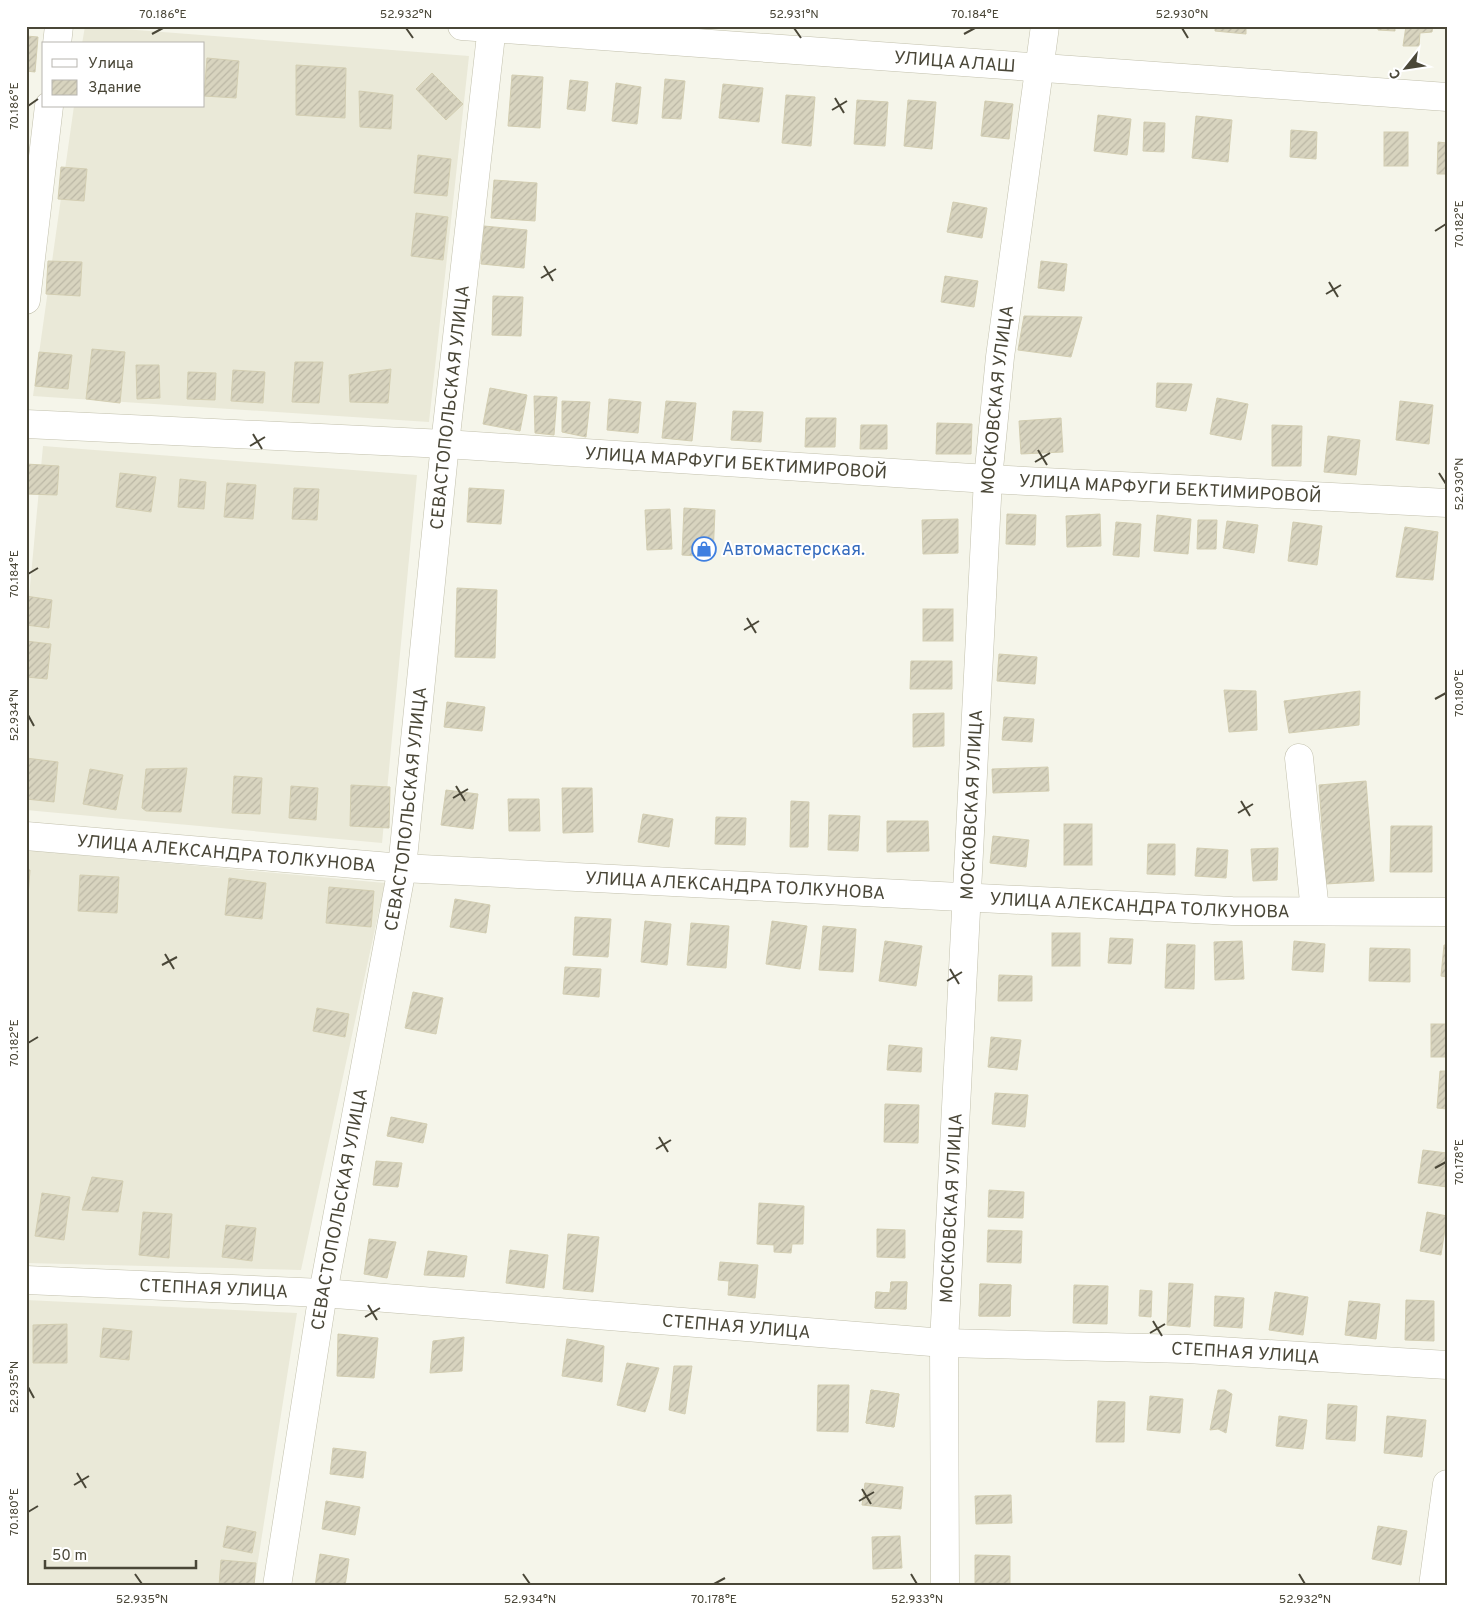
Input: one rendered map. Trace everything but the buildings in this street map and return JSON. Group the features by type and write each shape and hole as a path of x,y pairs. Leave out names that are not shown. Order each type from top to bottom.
{"street":[{"path":"57,42 59,26"},
{"name":"УЛИЦА АЛАШ","path":"462,26 1447,97"},
{"name":"МОСКОВСКАЯ УЛИЦА","path":"945,1586 944,1343 965,898 988,479 1000,357 1046,26"},
{"name":"СЕВАСТОПОЛЬСКАЯ УЛИЦА","path":"277,1586 323,1293 402,868 444,444 492,28"},
{"path":"26,300 50,108"},
{"name":"УЛИЦА МАРФУГИ БЕКТИМИРОВОЙ","path":"26,424 444,444 988,479 1447,503"},
{"path":"1299,758 1315,911"},
{"name":"УЛИЦА АЛЕКСАНДРА ТОЛКУНОВА","path":"26,836 402,868 1232,911 1447,912"},
{"name":"СТЕПНАЯ УЛИЦА","path":"26,1280 323,1293 944,1343 1187,1349 1447,1365"},
{"path":"1434,1586 1447,1484"}],"shaded area":[{"path":"85,26 469,56 429,422 33,396 74,108 205,108 205,42 82,42"},
{"path":"43,446 417,475 382,843 26,810 26,630"},
{"path":"26,850 385,883 301,1270 26,1263"},
{"path":"26,1300 297,1313 254,1586 26,1586"}],"place":[{"name":"Автомастерская.","path":"704,549"}]}
